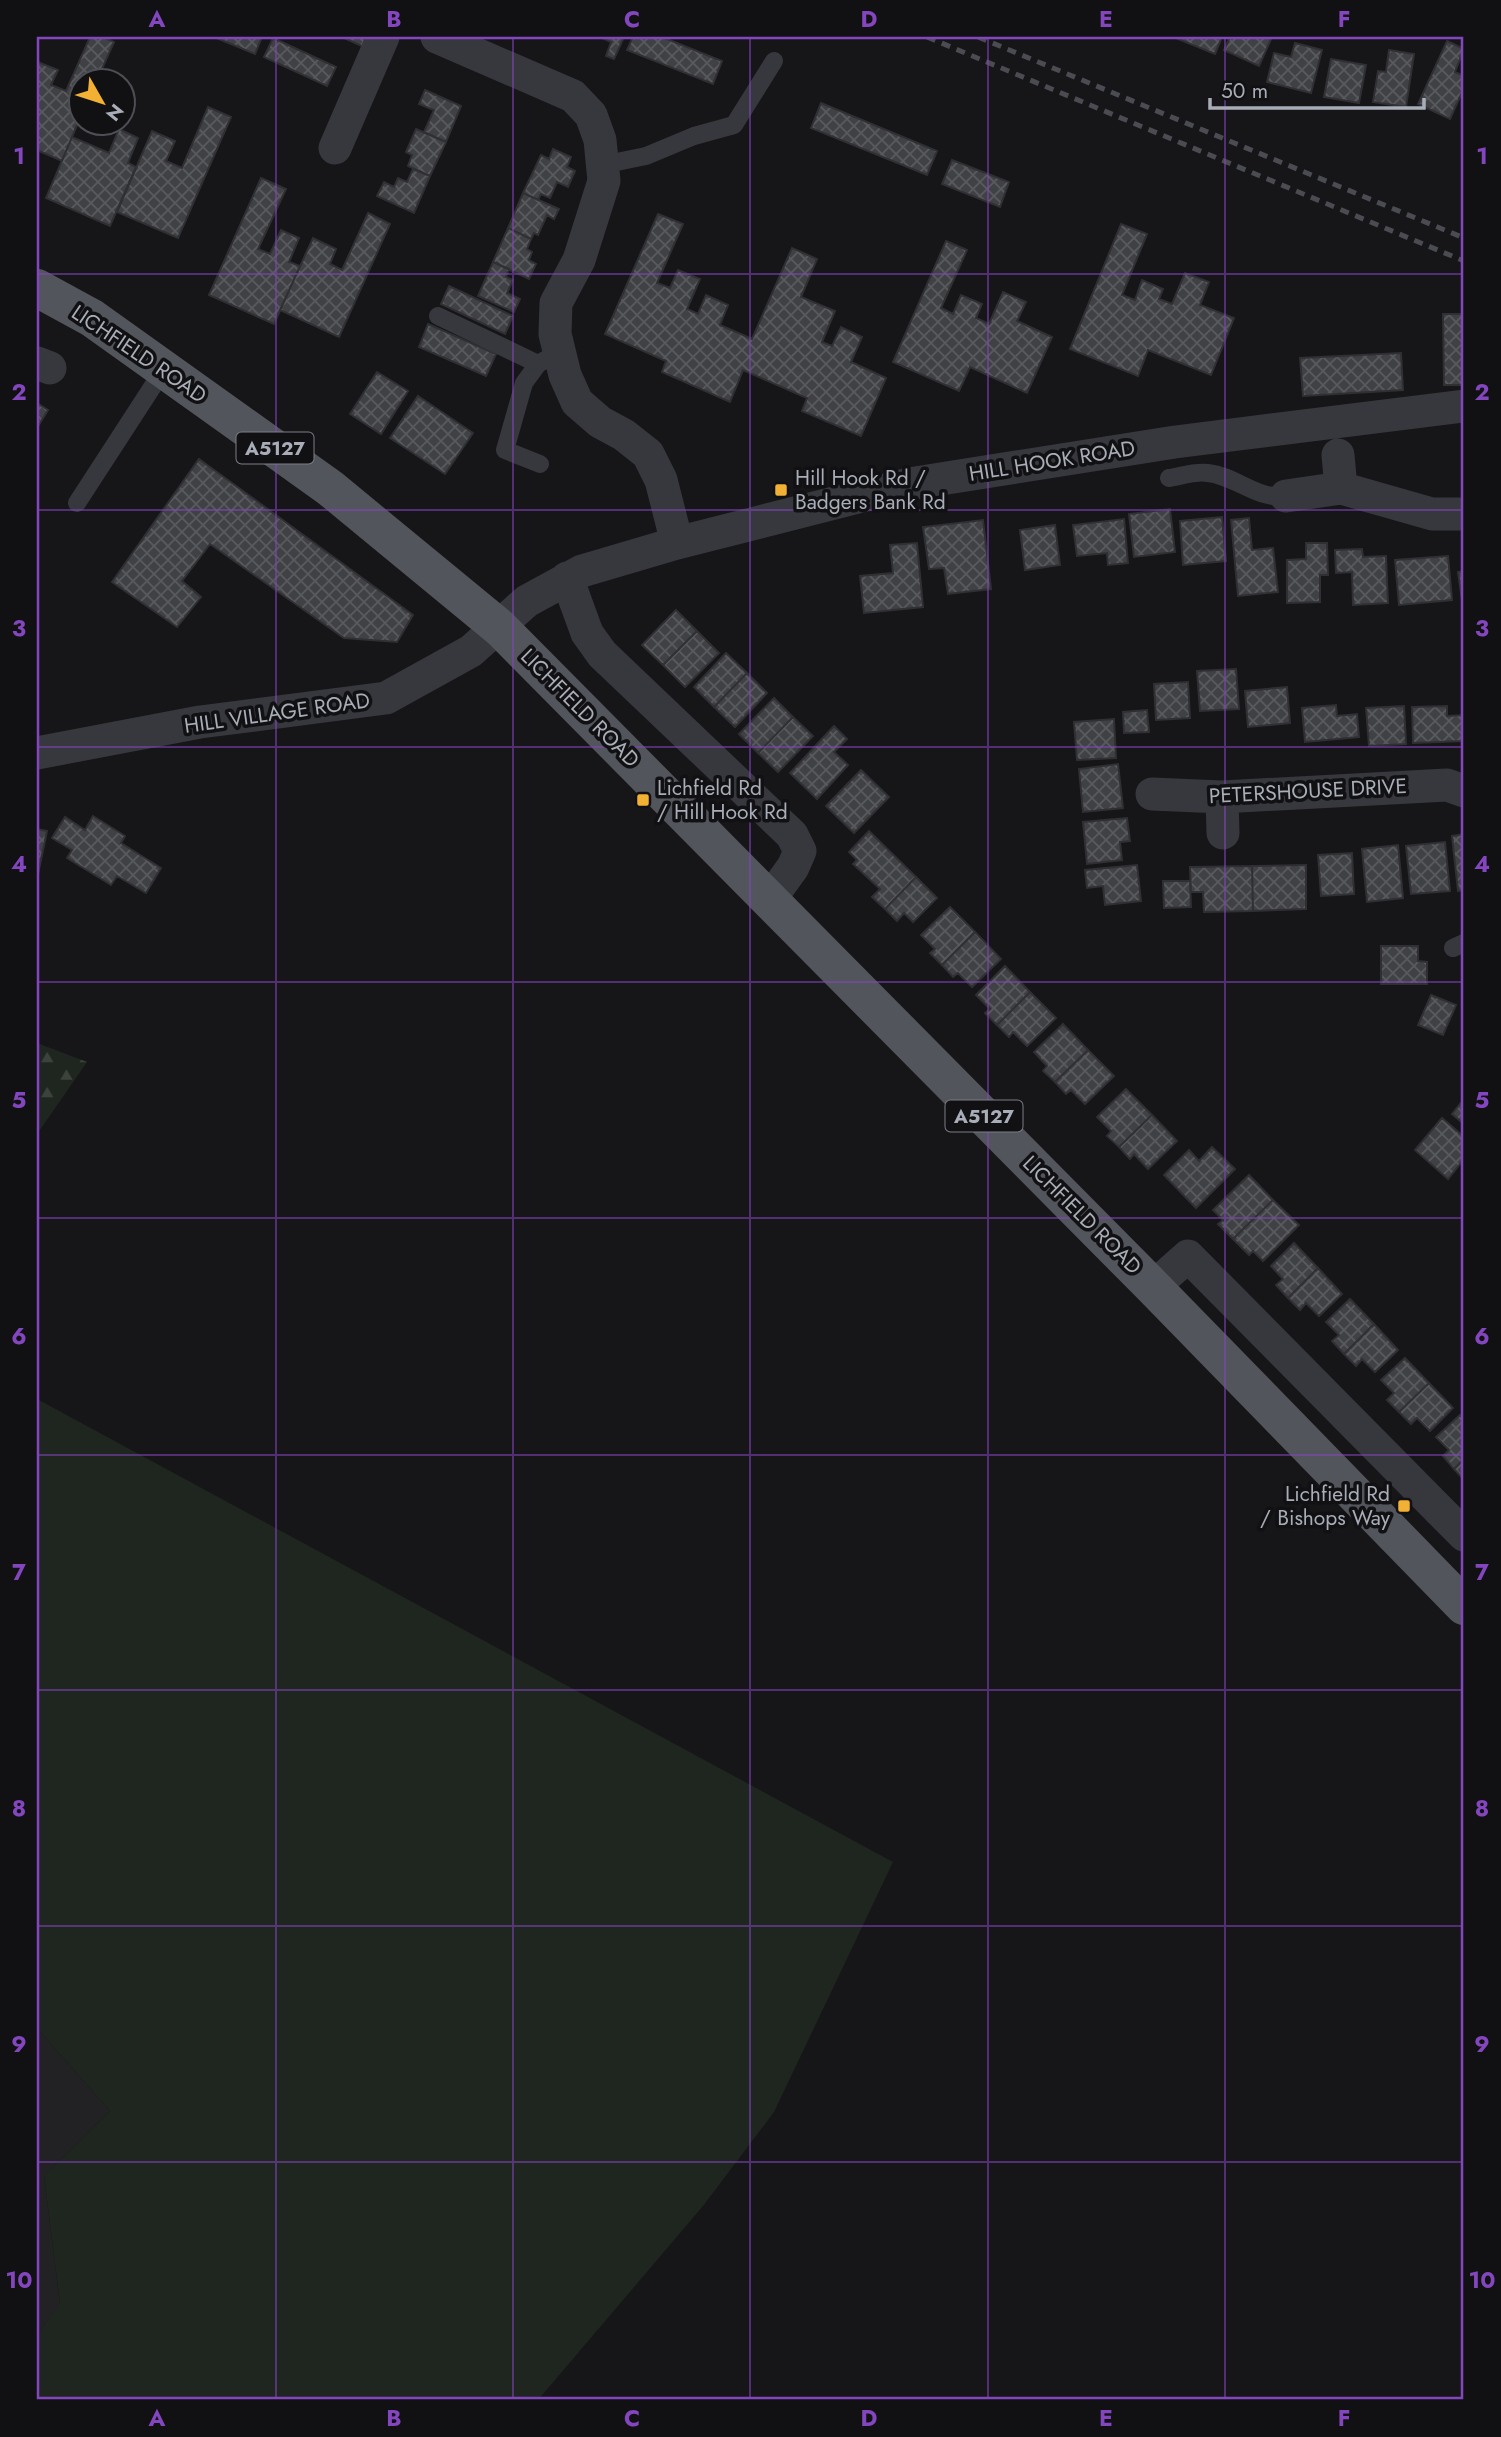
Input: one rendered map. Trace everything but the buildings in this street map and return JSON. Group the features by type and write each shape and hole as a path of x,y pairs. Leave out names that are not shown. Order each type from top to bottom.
{"main road":[{"name":"LICHFIELD ROAD","path":"37,288 92,318 330,488 500,628 1153,1287 1459,1590"}],"street":[{"path":"334,148 383,37"},
{"path":"437,37 573,96 591,115 600,140 604,181 579,260 556,303 555,334 549,358 565,375 577,402 600,422 624,435 648,454 661,480 677,542"},
{"name":"HILL HOOK ROAD","path":"500,628 527,601 582,571 677,542 909,484 1175,442 1464,407"},
{"path":"1338,455 1340,488"},
{"path":"1286,496 1340,488 1432,514 1464,514"},
{"path":"568,578 587,633 602,654 792,835 800,851 793,867 769,899"},
{"name":"HILL VILLAGE ROAD","path":"37,753 200,722 386,698 461,658 500,628"},
{"name":"PETERSHOUSE DRIVE","path":"1152,794 1222,797 1447,785 1464,790"},
{"path":"1222,797 1223,833"},
{"name":"LICHFIELD ROAD","path":"1153,1287 1188,1256 1464,1535"}],"lane":[{"path":"602,165 646,156 694,136 734,125 774,61"},
{"path":"438,316 549,358 524,383 505,450 540,464"},
{"path":"77,503 164,369"},
{"path":"1169,478 1206,472 1235,481 1262,495 1275,498 1286,496"}],"shaded area":[{"path":"37,2028 110,2111 44,2176 60,2304 37,2336"}],"green space":[{"path":"37,1043 87,1062 37,1134"},
{"path":"37,1399 893,1862 774,2112 703,2206 538,2400 37,2400 37,2336 60,2303 44,2176 110,2111 37,2028"}],"railway":[{"path":"927,37 1464,261"},
{"path":"978,37 1464,238"}],"place":[{"name":"Hill Hook Rd / Badgers Bank Rd","path":"781,490"},
{"name":"Lichfield Rd / Hill Hook Rd","path":"643,800"},
{"name":"Lichfield Rd / Bishops Way","path":"1404,1506"}]}
